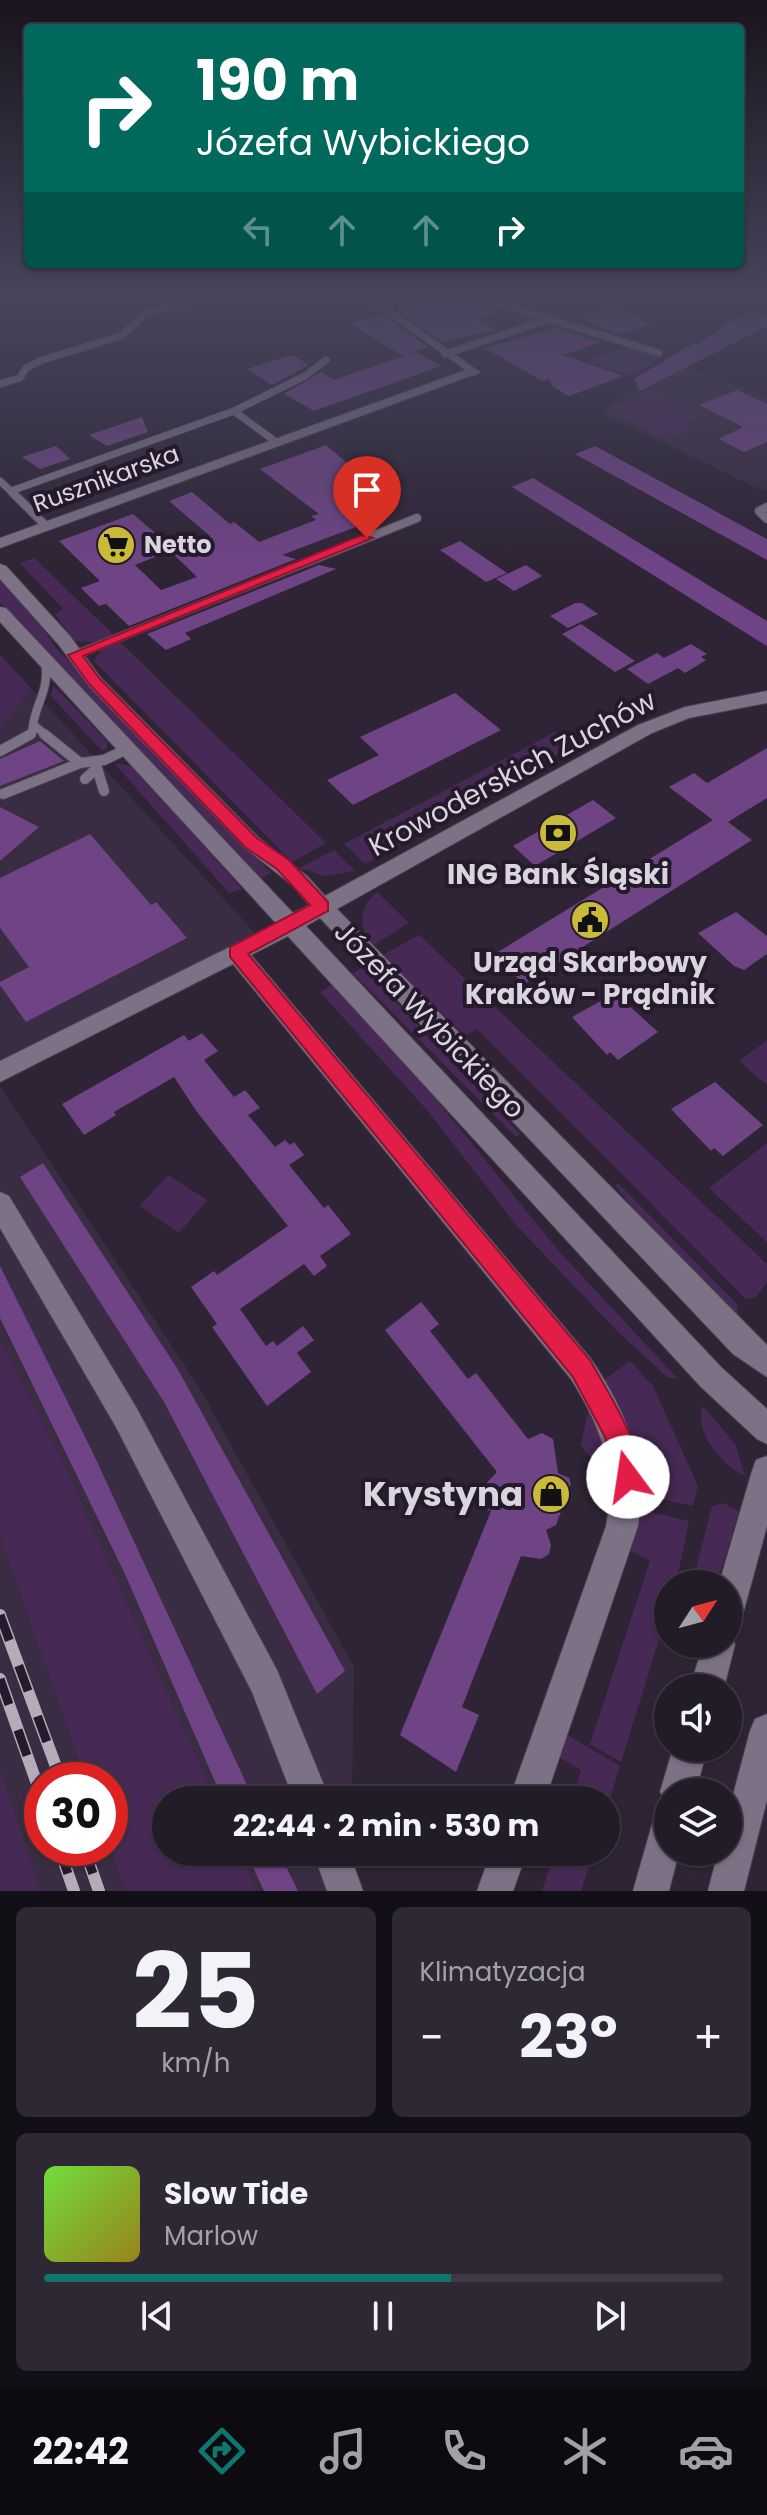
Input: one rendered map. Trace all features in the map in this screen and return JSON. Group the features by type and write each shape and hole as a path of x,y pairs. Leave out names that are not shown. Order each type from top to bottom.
{"street":[{"name":"Rusznikarska","path":"0,543 425,389"},
{"name":"Józefa Wybickiego","path":"0,569 95,682 228,820 251,842 283,865 721,1321 767,1363"},
{"name":"Józefa Wybickiego","path":"0,612 711,1377 767,1429"},
{"name":"Krowoderskich Zuchów","path":"292,924 645,729 685,713 767,697"},
{"name":"Józefa Wybickiego","path":"0,1072 292,924"},
{"path":"236,952 581,1369 606,1410 625,1455 629,1498 622,1526 532,1786"},
{"path":"0,1204 141,1444 265,1682 306,1786"},
{"path":"739,1570 767,1471"},
{"path":"726,1891 767,1731"},
{"path":"336,1866 345,1891"},
{"path":"495,1891 504,1866"},
{"path":"651,1891 658,1866"}],"lane":[{"path":"11,491 234,411 271,389"},
{"path":"234,411 276,442"},
{"path":"0,481 46,526"},
{"path":"767,507 759,511 767,519"},
{"path":"75,655 417,518"},
{"path":"0,751 28,738 35,726 33,714 48,682 45,661"},
{"path":"35,726 80,763"},
{"path":"3,794 80,763 104,760 127,749"},
{"path":"85,779 97,768 104,791"}],"shaded area":[{"path":"633,389 746,389 767,397 767,489 763,491 602,413"},
{"path":"655,389 705,415 683,424 677,421 691,429 666,440 609,409"},
{"path":"34,558 114,635 96,642 74,641 55,614 63,609 20,563"},
{"path":"0,575 34,614 56,648 271,873 262,878 0,602"},
{"path":"119,641 326,843 292,862 94,661 103,648"},
{"path":"0,655 31,688 0,731"},
{"path":"53,685 108,742 106,749 102,751 51,696"},
{"path":"31,688 266,945 0,1083 0,731"},
{"path":"555,732 564,744 561,752 365,864 344,844"},
{"path":"114,763 132,766 242,889 229,893"},
{"path":"334,850 355,871 325,876 299,868"},
{"path":"377,892 409,923 374,945 364,932 362,918 366,905"},
{"path":"419,935 767,1264 767,1282 755,1298 746,1299 477,1029 467,1035 458,1029 383,955"},
{"path":"363,967 520,1134 516,1137 353,973"},
{"path":"332,985 427,1088 557,1249 678,1379 667,1377 617,1331 517,1226 427,1110 320,992"},
{"path":"767,1040 767,1085 739,1061"},
{"path":"0,1086 199,1387 354,1667 352,1786 210,1786 63,1462 0,1339"},
{"path":"767,1143 767,1242 709,1188"},
{"path":"168,1175 207,1200 179,1233 140,1206"},
{"path":"618,1183 737,1304 738,1318 639,1216 615,1185"},
{"path":"0,1339 63,1462 210,1786 152,1786 152,1866 246,1866 257,1891 125,1891 116,1866 128,1866 128,1762 80,1762 0,1537"},
{"path":"630,1361 653,1386 698,1486 693,1506 643,1495 637,1450 626,1421 604,1380"},
{"path":"589,1406 615,1475 605,1475 581,1446"},
{"path":"703,1406 735,1444 745,1476 719,1456 706,1437 702,1427"},
{"path":"723,1503 739,1511 721,1570 696,1570 712,1506"},
{"path":"641,1510 689,1521 679,1570 654,1570 654,1655 621,1762 590,1744 650,1561 629,1550"},
{"path":"0,1537 80,1762 24,1762 24,1866 116,1866 125,1891 0,1891"},
{"path":"567,1735 620,1766 614,1786 576,1786 581,1770 559,1757"},
{"path":"0,1769 24,1842 24,1866 32,1866 40,1891 0,1891"},
{"path":"246,1866 352,1866 351,1891 257,1891"},
{"path":"550,1866 589,1866 581,1891 542,1891"}],"building":[{"path":"292,389 375,389 314,411 284,394"},
{"path":"557,389 588,389 569,396"},
{"path":"737,390 767,404 767,442 744,452 719,439 743,427 699,405"},
{"path":"142,417 148,432 107,446 89,435"},
{"path":"326,445 361,475 345,481 390,514 282,555 296,559 129,626 106,604 99,606 81,588 100,581 59,541 133,514 174,549 210,536 169,501 192,492 230,524 234,522 259,542 316,520 311,516 319,514 260,469","holes":["170,551 197,577 161,590 135,565"]},
{"path":"56,446 70,459 40,469 22,457"},
{"path":"595,446 767,539 767,560 575,454"},
{"path":"533,478 767,621 767,646 512,487"},
{"path":"460,541 507,573 486,582 440,550"},
{"path":"319,565 336,569 185,633 191,639 166,650 147,634"},
{"path":"526,565 542,576 514,591 496,579"},
{"path":"575,603 582,603 598,614 568,628 550,616"},
{"path":"581,624 635,661 615,672 562,634"},
{"path":"691,644 707,654 701,657 706,660 685,673 678,668 648,684 627,669 657,653 664,658"},
{"path":"455,693 501,730 353,805 327,780 379,755 360,737"},
{"path":"40,741 64,761 0,786 0,759"},
{"path":"767,748 767,798 728,822 752,840 524,984 493,955 713,820 669,787 694,773 707,783"},
{"path":"593,800 616,818 535,866 513,846"},
{"path":"0,807 39,827 0,861"},
{"path":"90,834 151,905 156,902 187,938 26,1022 0,985 0,982 29,967 0,928 0,878"},
{"path":"736,912 767,936 767,954 744,970 734,966 698,933"},
{"path":"615,993 658,1032 618,1060 610,1052 607,1055 572,1017"},
{"path":"202,1033 218,1051 204,1060 234,1097 245,1090 260,1108 248,1115 275,1147 285,1140 290,1145 294,1142 304,1155 289,1165 324,1208 328,1205 351,1234 320,1256 327,1266 314,1276 304,1264 240,1309 266,1346 273,1341 277,1346 303,1326 314,1340 297,1353 311,1372 267,1406 212,1327 217,1324 191,1287 214,1271 217,1275 288,1226 197,1112 174,1077 114,1112 116,1115 84,1135 62,1104 184,1035 189,1041"},
{"path":"715,1082 763,1125 723,1156 714,1148 711,1151 671,1109"},
{"path":"43,1163 177,1368 345,1671 317,1694 164,1402 20,1177"},
{"path":"0,1266 92,1451 248,1786 217,1786 125,1574 0,1318"},
{"path":"421,1302 439,1324 430,1331 468,1379 476,1373 528,1439 542,1433 553,1439 558,1473 569,1478 571,1484 556,1525 546,1530 551,1545 549,1554 541,1559 521,1556 462,1707 479,1715 456,1772 400,1735 491,1511 483,1508 478,1492 497,1472 385,1330"},
{"path":"252,1866 286,1866 298,1891 264,1891"}],"railway":[{"path":"0,1615 54,1762"},
{"path":"0,1679 29,1762"},
{"path":"65,1866 74,1891"},
{"path":"90,1866 99,1891"}],"place":[{"name":"Netto","path":"116,545"},
{"name":"ING Bank Śląski","path":"558,833"},
{"name":"Urząd Skarbowy Kraków - Prądnik","path":"590,920"},
{"name":"Krystyna","path":"551,1494"}],"route":[{"path":"367,538 75,655 95,682 228,820 251,842 283,865 322,907 236,952 581,1369 606,1410 625,1455 628,1477"}]}
